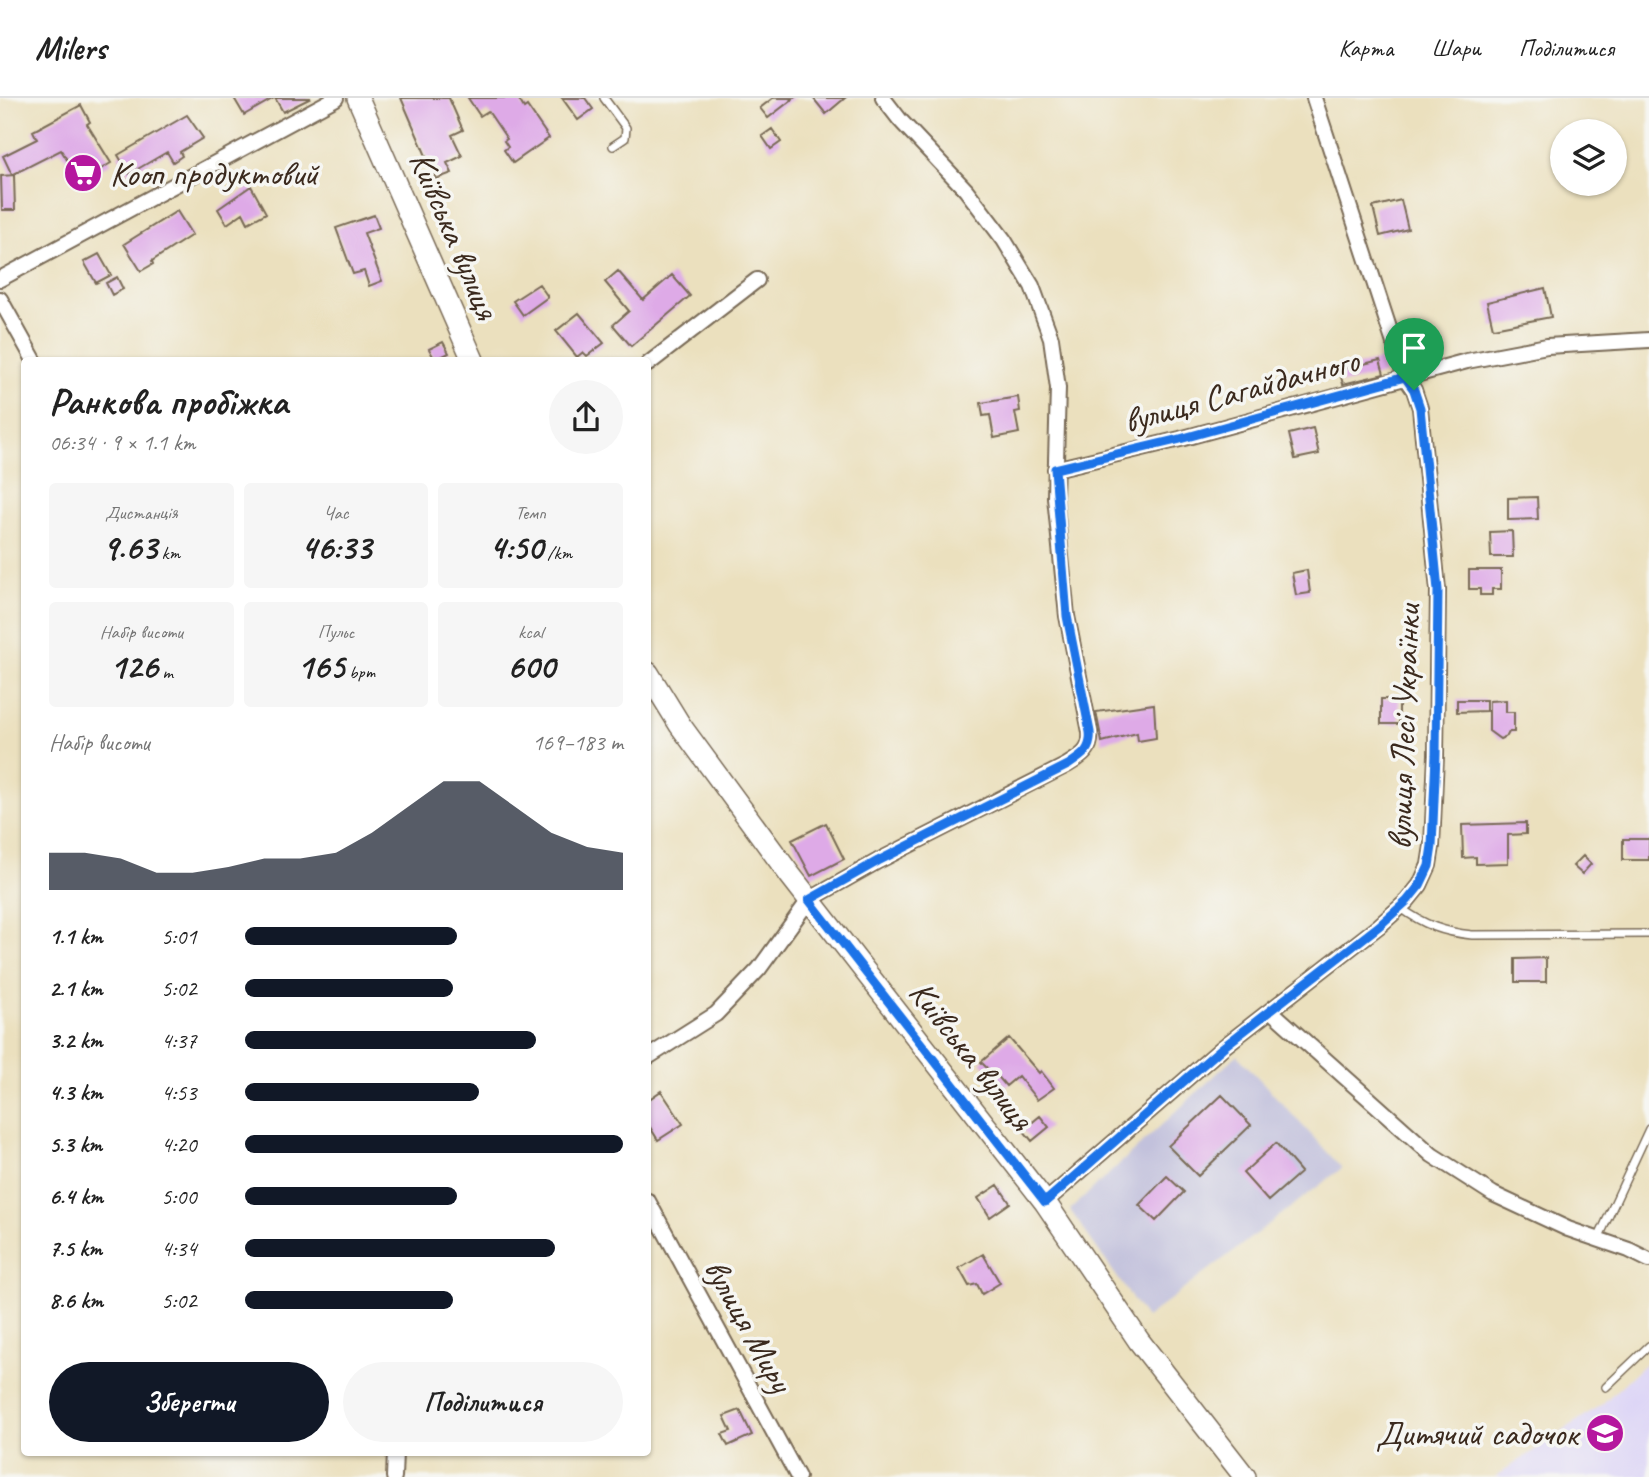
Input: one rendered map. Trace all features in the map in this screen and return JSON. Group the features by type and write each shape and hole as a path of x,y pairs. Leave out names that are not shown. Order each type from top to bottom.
{"street":[{"path":"0,279 336,98"},
{"name":"Київська вулиця","path":"358,98 471,357"},
{"path":"651,1055 716,1014 759,969 809,900 878,861 1068,765 1090,747 1090,732 1067,616 1055,469 1058,388 1051,338 1032,286 1004,240 966,190 900,120 883,98"},
{"name":"вулиця Лесі Українки","path":"1045,1202 1222,1048 1400,907 1420,885 1429,866 1436,755 1438,590 1420,408 1414,390 1405,377 1314,98"},
{"path":"651,361 757,280"},
{"path":"0,299 32,357"},
{"name":"вулиця Сагайдачного","path":"1055,469 1180,439 1467,361 1547,346 1649,340"},
{"name":"Київська вулиця","path":"651,678 680,725 809,900 1045,1202 1139,1341 1245,1477"},
{"path":"1271,1011 1432,1155 1493,1194 1567,1229 1629,1250 1649,1260"},
{"name":"вулиця Миру","path":"651,1207 798,1477"},
{"path":"394,1477 395,1456"}],"lane":[{"path":"604,98 626,128 625,138 613,146"},
{"path":"1400,907 1433,928 1448,933 1649,934"},
{"path":"1597,1240 1649,1129"},
{"path":"1606,1387 1649,1346"}],"shaded area":[{"path":"1237,1055 1342,1168 1146,1318 1070,1210"},
{"name":"Дитячий садочок","path":"1649,1360 1649,1477 1495,1477 1602,1404"}],"building":[{"path":"234,98 274,98 244,115"},
{"path":"275,98 311,98 283,112"},
{"path":"401,98 449,98 463,130 452,135 462,156 447,163 452,173 436,179"},
{"path":"468,98 518,98 524,108 527,106 549,138 513,163 504,150 508,147 504,141 507,139 488,111 480,116"},
{"path":"562,98 585,98 593,109 578,120"},
{"path":"773,98 794,98 768,118 760,108"},
{"path":"813,98 845,98 826,114"},
{"path":"81,105 90,122 87,124 111,163 80,181 61,150 12,175 3,156 37,139 33,131"},
{"path":"187,115 203,138 180,152 182,156 173,162 167,152 129,174 118,155"},
{"path":"772,129 781,142 771,149 762,136"},
{"path":"14,175 15,210 2,210 1,176"},
{"path":"251,186 266,213 248,223 243,213 227,224 218,209"},
{"path":"1401,200 1408,229 1380,236 1373,207"},
{"path":"177,211 192,235 141,271 124,244"},
{"path":"374,215 379,228 364,233 382,281 369,286 364,271 353,274 336,228"},
{"path":"99,254 111,275 96,283 84,262"},
{"path":"618,271 643,300 672,275 690,296 631,346 613,325 629,311 605,282"},
{"path":"117,277 123,289 112,295 106,283"},
{"path":"539,284 548,297 523,315 513,301"},
{"path":"1545,288 1551,317 1493,328 1487,302"},
{"path":"579,313 604,343 587,356 583,352 577,357 556,331"},
{"path":"443,342 449,353 433,357 429,349"},
{"path":"1380,360 1384,374 1343,384 1339,370"},
{"path":"1018,397 1020,411 1015,412 1019,433 994,438 990,415 983,416 981,403"},
{"path":"1313,428 1319,454 1295,459 1289,434"},
{"path":"1537,497 1538,519 1508,520 1508,498"},
{"path":"1512,531 1513,557 1491,557 1490,532"},
{"path":"1307,570 1310,593 1296,595 1292,573"},
{"path":"1469,570 1501,570 1501,589 1492,589 1492,595 1480,595 1480,589 1469,589"},
{"path":"1381,699 1399,699 1399,724 1381,724"},
{"path":"1457,700 1486,700 1486,711 1457,712"},
{"path":"1506,700 1506,712 1514,712 1514,732 1509,732 1500,739 1489,731 1489,701"},
{"path":"1154,704 1156,738 1138,741 1137,733 1102,742 1096,712"},
{"path":"826,823 844,859 811,876 792,840"},
{"path":"1526,823 1526,834 1508,835 1508,863 1476,864 1476,857 1463,858 1462,825"},
{"path":"1623,839 1649,839 1649,860 1623,860"},
{"path":"1583,856 1591,864 1582,874 1573,866"},
{"path":"1546,958 1546,982 1515,982 1515,959"},
{"path":"1009,1038 1054,1088 1037,1100 1018,1076 1006,1086 981,1062"},
{"path":"661,1091 683,1124 658,1140 651,1129 651,1098"},
{"path":"1222,1095 1251,1125 1198,1176 1168,1146"},
{"path":"1040,1116 1049,1127 1032,1141 1023,1130"},
{"path":"1276,1143 1301,1172 1268,1201 1243,1173"},
{"path":"1167,1176 1184,1192 1156,1221 1139,1205"},
{"path":"998,1185 1010,1203 990,1217 978,1198"},
{"path":"983,1254 1000,1283 982,1294 977,1284 969,1286 959,1268"},
{"path":"740,1410 752,1435 728,1446 722,1434 731,1431 724,1416"}],"place":[{"name":"Кооп продуктовий","path":"83,173"},
{"name":"Дитячий садочок","path":"1605,1433"}],"route":[{"path":"1405,377 1414,390 1420,408 1428,470 1438,590 1436,755 1429,866 1420,885 1407,901 1379,926 1222,1048 1045,1202 809,900 878,861 1068,765 1090,747 1090,732 1067,616 1055,497 1055,469 1180,439 1405,377"}]}
